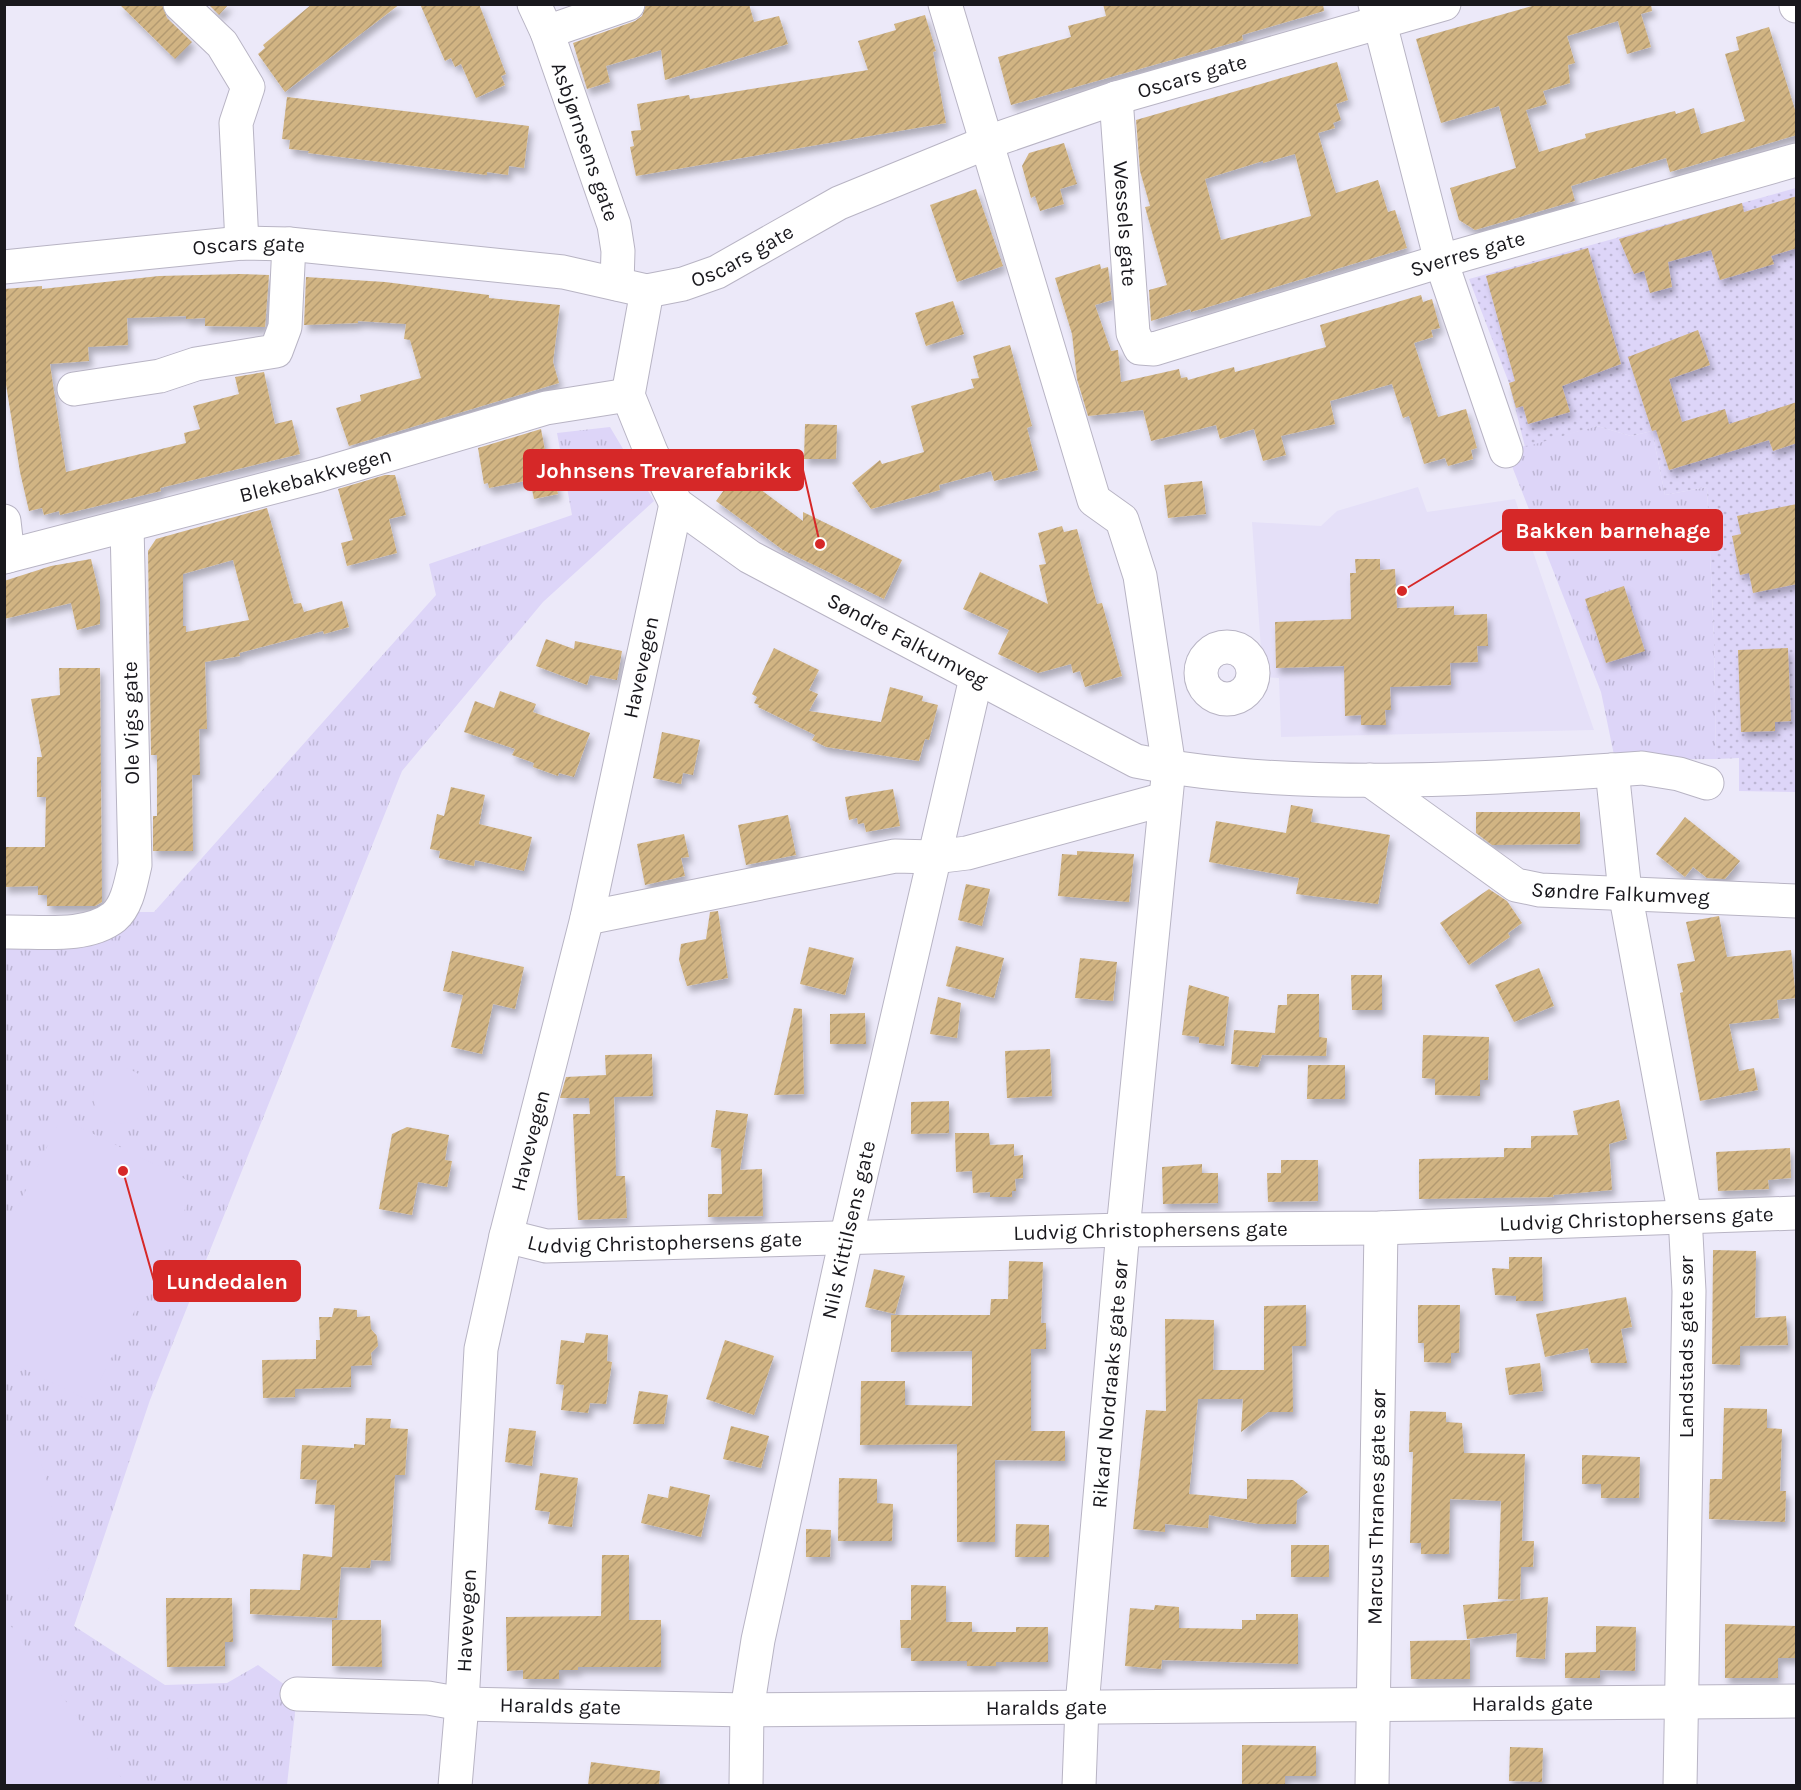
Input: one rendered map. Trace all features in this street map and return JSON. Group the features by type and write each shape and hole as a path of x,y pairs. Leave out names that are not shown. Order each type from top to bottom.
{"street":[{"path":"180,4 222,44 248,87 236,123 242,243"},
{"path":"541,18 628,4"},
{"path":"945,4 988,142"},
{"name":"Oscars gate","path":"4,267 242,243 289,244 563,272 632,287 683,284 717,272 839,203 988,142 1377,14 1444,4"},
{"path":"1377,14 1441,261 1506,451"},
{"name":"Asbjørnsens gate","path":"541,18 614,225 618,251 632,287"},
{"name":"Wessels gate","path":"1116,98 1133,333 1140,348"},
{"name":"Rikard Nordraaks gate sør","path":"988,142 1094,500 1122,520 1140,576 1167,783 1123,1230 1082,1706 1079,1785"},
{"name":"Sverres gate","path":"1140,348 1154,349 1441,261 1797,160"},
{"path":"74,389 160,376 196,364 276,351 285,327 289,244"},
{"path":"628,395 632,287"},
{"name":"Søndre Falkumveg","path":"628,395 651,452 676,504 750,557 975,678 1136,761 1167,783 1370,780 1642,768 1678,774 1707,783"},
{"name":"Blekebakkvegen","path":"6,557 320,475 546,408 628,395"},
{"name":"Havevegen","path":"456,1785 481,1350 506,1236 587,918 676,504"},
{"path":"4,521 6,557"},
{"name":"Ole Vigs gate","path":"4,933 88,930 115,916 128,895 135,865 127,525"},
{"name":"Nils Kittilsens gate","path":"746,1785 747,1710 758,1640 784,1513 975,678"},
{"name":"Landstads gate sør","path":"1612,770 1625,892 1685,1216 1689,1291 1680,1785"},
{"name":"Søndre Falkumveg","path":"1370,780 1516,885 1540,890 1797,901"},
{"path":"587,918 895,856 968,853 1167,783"},
{"name":"Ludvig Christophersens gate","path":"506,1236 546,1246 1123,1230 1381,1228 1797,1213"},
{"name":"Marcus Thranes gate sør","path":"1372,1785 1381,1228"},
{"name":"Haralds gate","path":"297,1694 428,1698 462,1704 747,1710 1681,1700 1797,1701"}],"shaded area":[{"path":"1418,487 1427,512 1515,499 1594,730 1281,737 1279,678 1263,677 1252,522 1321,526 1337,511"}],"green space":[{"path":"1796,188 1796,792 1739,791 1739,758 1716,759 1714,639 1707,487 1665,495 1652,431 1631,436 1597,426 1525,447 1509,383 1469,279"},
{"path":"1597,426 1631,436 1652,431 1665,495 1707,487 1714,639 1716,759 1615,760 1601,692 1506,451"},
{"path":"610,427 654,501 543,602 402,771 150,1400 74,1626 165,1685 227,1683 258,1665 297,1694 287,1785 5,1785 4,941 132,912 154,912 436,595 429,564 572,515 557,433"},
{"path":"121,1068 132,1070 141,1076 147,1085 149,1096 147,1107 141,1116 132,1122 121,1124 110,1122 101,1116 95,1107 93,1096 95,1085 101,1076 110,1070"},
{"path":"61,1118 197,1185 90,1401 5,1360 5,1233"},
{"path":"5,1432 19,1437 31,1447 45,1474 52,1507 52,1561 45,1575 26,1593 5,1589"},
{"path":"5,1618 127,1785 5,1785"}],"building":[{"path":"119,4 162,4 167,18 192,42 175,59"},
{"path":"208,4 229,4 219,15"},
{"path":"312,4 400,4 285,92 258,54 265,48 263,45"},
{"path":"420,4 479,4 506,74 501,76 505,85 476,98 461,64 455,67 451,58 445,61"},
{"path":"646,4 749,4 754,22 779,16 788,44 665,80 661,50 606,66 610,82 587,89 573,43 635,21 642,16"},
{"path":"1103,4 1323,4 1324,11 1242,35 1243,40 1011,105 998,57 1071,37 1068,26 1106,16"},
{"path":"1539,4 1651,4 1652,11 1641,14 1651,47 1627,54 1618,21 1567,36 1575,63 1568,65 1570,83 1543,91 1547,104 1526,110 1539,152 1586,138 1585,134 1694,108 1701,134 1745,121 1725,54 1739,50 1736,37 1769,27 1797,116 1797,135 1670,172 1666,158 1571,186 1575,201 1475,230 1459,220 1450,188 1516,168 1499,106 1441,123 1416,39"},
{"path":"925,15 936,51 933,52 946,123 636,176 630,147 634,146 631,131 641,130 637,104 689,95 690,99 868,70 858,41 896,30 894,24"},
{"path":"1337,62 1348,100 1336,104 1341,120 1333,123 1335,128 1318,133 1336,193 1378,180 1388,212 1395,210 1407,248 1191,312 1190,309 1151,321 1149,290 1167,285 1145,207 1150,206 1140,171 1136,120","holes":["1295,154 1311,216 1221,240 1205,179 1263,161 1263,163"]},
{"path":"287,97 529,126 524,168 509,166 508,175 487,172 487,175 289,149 290,140 282,139"},
{"path":"1064,143 1077,184 1060,189 1064,204 1040,211 1035,196 1031,198 1022,166 1029,153"},
{"path":"976,189 1003,266 957,282 930,205"},
{"path":"1797,196 1797,248 1771,256 1774,264 1720,280 1711,250 1668,262 1672,287 1650,293 1644,271 1634,274 1619,239 1742,203 1744,212"},
{"path":"1588,248 1621,364 1562,386 1570,412 1528,424 1523,406 1516,408 1509,383 1515,381 1486,276"},
{"path":"1100,264 1101,269 1108,267 1112,300 1095,305 1111,351 1118,350 1121,382 1179,369 1181,378 1187,377 1188,380 1234,367 1235,372 1326,347 1320,325 1421,295 1423,302 1432,299 1440,328 1431,330 1433,337 1414,343 1438,417 1466,409 1477,448 1471,450 1473,459 1448,466 1445,458 1424,464 1409,416 1403,418 1392,384 1330,401 1335,424 1281,436 1286,455 1263,461 1254,429 1220,439 1216,425 1151,441 1143,410 1088,416 1077,379 1072,334 1055,278"},
{"path":"269,275 265,327 205,326 205,318 186,319 186,316 127,318 128,345 88,347 89,361 50,364 66,472 186,443 184,433 200,429 193,406 239,394 235,377 264,372 275,424 292,420 300,454 60,515 59,511 44,515 42,508 29,511 20,472 4,372 4,289 42,286 42,289 159,276"},
{"path":"306,277 385,282 489,295 489,298 560,305 553,362 559,383 349,446 336,408 361,401 360,395 421,378 410,340 404,339 406,324 358,321 358,323 304,325"},
{"path":"953,301 964,334 926,346 915,313"},
{"path":"1698,330 1710,365 1669,379 1682,422 1725,409 1729,424 1797,402 1797,443 1773,451 1769,440 1669,470 1656,430 1652,431 1628,357"},
{"path":"1010,345 1032,426 1027,428 1038,470 994,481 991,471 939,485 940,490 871,509 852,483 880,460 882,464 924,452 911,406 974,388 971,379 979,378 973,356"},
{"path":"805,424 837,425 836,459 804,459"},
{"path":"541,429 548,466 552,465 558,494 534,499 530,480 489,488 488,483 484,484 478,448"},
{"path":"737,472 803,521 803,512 902,560 884,599 783,550 716,501"},
{"path":"385,475 395,475 406,515 389,519 397,553 347,566 341,543 353,540 338,489"},
{"path":"1202,481 1206,514 1168,518 1164,485"},
{"path":"1797,504 1797,584 1753,593 1749,573 1740,575 1732,536 1741,534 1737,516"},
{"path":"267,508 294,604 301,603 304,612 342,601 349,627 324,634 323,631 239,653 240,656 205,662 207,729 199,729 200,775 192,775 193,851 153,851 153,816 157,816 157,755 151,755 148,551 156,539","holes":["233,560 249,620 186,632 186,626 183,626 183,574"]},
{"path":"1062,526 1064,532 1077,529 1097,604 1102,603 1122,676 1085,687 1080,671 1073,673 1071,664 1038,673 998,654 1009,630 963,609 980,572 1048,604 1039,565 1046,564 1038,533"},
{"path":"91,559 100,597 100,624 77,630 71,603 4,619 4,581 51,566"},
{"path":"1355,559 1380,559 1380,570 1395,569 1397,608 1454,606 1454,615 1487,614 1488,646 1477,646 1478,662 1450,663 1451,685 1390,687 1391,710 1385,710 1386,725 1361,725 1361,715 1345,716 1344,666 1276,668 1275,622 1351,619 1350,573 1356,573"},
{"path":"1624,586 1645,651 1606,663 1585,599"},
{"path":"546,639 574,649 575,641 622,651 617,680 590,675 587,685 536,666"},
{"path":"774,648 819,670 809,690 818,694 809,711 881,722 890,687 923,696 922,701 938,705 929,740 925,739 919,761 826,747 812,740 815,735 758,707 759,705 754,703 757,697 752,694"},
{"path":"1788,648 1791,721 1775,722 1775,731 1741,732 1738,650"},
{"path":"59,668 100,668 102,902 95,906 47,906 47,895 38,895 38,886 4,887 4,847 45,847 46,797 37,797 37,757 42,757 31,699 60,695"},
{"path":"500,691 536,704 533,712 590,733 574,777 559,773 558,776 533,767 534,763 512,755 515,749 464,732 475,701 494,708"},
{"path":"662,732 700,740 693,775 683,773 681,784 653,778"},
{"path":"451,787 485,795 479,824 532,837 524,871 475,860 474,866 439,858 440,851 430,849 437,814 444,816"},
{"path":"893,789 900,826 866,832 864,823 858,824 857,818 849,820 845,797"},
{"path":"1291,805 1313,809 1311,822 1390,835 1378,904 1296,894 1299,878 1209,862 1216,821 1286,833"},
{"path":"1476,812 1580,812 1580,844 1492,845 1476,833"},
{"path":"788,815 796,855 746,865 738,825"},
{"path":"1685,817 1740,861 1725,879 1707,878 1693,867 1685,877 1656,854"},
{"path":"684,834 689,857 681,858 685,876 645,885 637,844"},
{"path":"1077,851 1134,854 1129,902 1058,896 1062,854 1077,855"},
{"path":"966,884 990,889 982,926 958,920"},
{"path":"1489,889 1507,901 1522,923 1508,933 1510,937 1469,965 1440,923"},
{"path":"718,911 728,978 687,986 679,960 681,944 706,939 710,912"},
{"path":"1719,916 1727,957 1791,950 1796,998 1777,1000 1779,1018 1729,1024 1739,1071 1754,1068 1758,1090 1700,1101 1680,993 1683,992 1677,964 1695,961 1686,922"},
{"path":"956,946 1004,958 994,998 946,986"},
{"path":"809,947 854,958 845,995 800,984"},
{"path":"452,951 524,967 515,1009 493,1004 482,1054 451,1047 463,995 443,991"},
{"path":"1080,958 1117,962 1113,1001 1075,998"},
{"path":"1539,968 1554,1006 1514,1022 1495,985"},
{"path":"1351,975 1382,975 1382,1010 1352,1010"},
{"path":"1189,985 1229,997 1224,1046 1199,1043 1199,1037 1182,1035"},
{"path":"1287,994 1319,994 1319,1037 1327,1038 1326,1056 1262,1055 1258,1067 1231,1064 1234,1030 1275,1033 1278,1005 1287,1005"},
{"path":"938,997 961,1003 957,1038 930,1034"},
{"path":"794,1008 802,1009 804,1094 774,1095"},
{"path":"865,1013 866,1044 830,1044 830,1014"},
{"path":"1423,1035 1489,1037 1488,1080 1480,1080 1480,1096 1435,1095 1435,1079 1422,1078"},
{"path":"1050,1049 1052,1096 1007,1098 1005,1051"},
{"path":"652,1054 653,1096 614,1097 616,1176 625,1176 627,1218 578,1220 573,1114 590,1114 589,1098 560,1098 566,1077 606,1075 605,1055"},
{"path":"1308,1065 1345,1065 1345,1099 1307,1099"},
{"path":"1619,1100 1627,1139 1609,1144 1612,1190 1553,1195 1554,1197 1419,1199 1419,1159 1504,1157 1504,1148 1531,1148 1531,1136 1578,1135 1573,1111"},
{"path":"949,1101 949,1133 911,1134 911,1102"},
{"path":"716,1110 748,1114 740,1170 762,1169 763,1216 708,1217 708,1194 722,1194 721,1149 711,1147"},
{"path":"407,1127 449,1135 445,1160 452,1161 447,1187 418,1182 412,1215 379,1209 392,1134"},
{"path":"955,1133 989,1133 990,1145 1014,1144 1014,1156 1023,1155 1023,1178 1015,1179 1016,1191 1012,1191 1012,1197 990,1197 990,1192 973,1193 972,1171 956,1172"},
{"path":"1790,1148 1791,1178 1768,1180 1769,1189 1718,1191 1716,1152"},
{"path":"1281,1160 1318,1160 1318,1201 1268,1202 1267,1173 1281,1173"},
{"path":"1202,1164 1202,1173 1218,1173 1218,1203 1163,1204 1162,1167"},
{"path":"1713,1250 1756,1251 1755,1318 1786,1316 1788,1345 1740,1346 1740,1365 1712,1364"},
{"path":"1509,1257 1542,1257 1543,1301 1516,1301 1516,1296 1495,1295 1492,1268 1509,1269"},
{"path":"1009,1261 1043,1262 1041,1323 1046,1323 1046,1349 1031,1349 1031,1431 1065,1431 1065,1461 995,1460 995,1542 957,1542 957,1444 860,1445 861,1381 905,1381 905,1405 972,1406 972,1351 891,1352 891,1315 990,1315 991,1299 1008,1299"},
{"path":"874,1269 905,1276 895,1314 865,1307"},
{"path":"1626,1297 1632,1327 1621,1329 1627,1363 1591,1363 1588,1348 1545,1357 1536,1314"},
{"path":"1306,1305 1306,1346 1292,1346 1293,1412 1268,1412 1241,1432 1243,1399 1198,1399 1189,1494 1247,1499 1247,1479 1293,1480 1308,1492 1297,1500 1296,1524 1259,1524 1209,1515 1208,1528 1165,1524 1165,1532 1133,1529 1146,1410 1166,1411 1165,1319 1214,1320 1213,1370 1264,1370 1264,1306"},
{"path":"1418,1305 1460,1305 1459,1353 1451,1353 1451,1363 1424,1362 1424,1343 1418,1343"},
{"path":"334,1308 357,1310 357,1317 370,1316 371,1329 377,1336 378,1346 371,1353 372,1365 351,1366 351,1387 295,1389 295,1397 263,1398 262,1360 316,1359 316,1340 320,1340 319,1317 332,1317"},
{"path":"586,1333 608,1335 607,1361 612,1362 606,1404 590,1403 588,1413 561,1410 564,1385 556,1384 561,1340 584,1343"},
{"path":"725,1340 774,1356 754,1415 706,1399"},
{"path":"1540,1363 1543,1391 1509,1395 1505,1368"},
{"path":"639,1391 668,1395 664,1424 633,1424"},
{"path":"1724,1408 1767,1409 1767,1428 1782,1429 1780,1491 1786,1491 1785,1522 1709,1519 1710,1479 1722,1479"},
{"path":"1410,1411 1446,1412 1446,1422 1462,1423 1464,1453 1525,1454 1522,1541 1534,1541 1533,1567 1521,1567 1520,1600 1498,1599 1501,1501 1450,1499 1449,1554 1421,1554 1421,1543 1410,1543 1413,1452 1409,1452"},
{"path":"366,1418 391,1419 390,1428 408,1429 405,1475 395,1475 390,1561 371,1560 370,1568 341,1567 337,1618 250,1614 250,1589 300,1590 303,1554 332,1557 335,1505 315,1504 317,1480 300,1479 302,1445 354,1448 354,1444 365,1445"},
{"path":"731,1426 769,1436 761,1468 723,1459"},
{"path":"509,1428 536,1431 532,1466 505,1462"},
{"path":"1582,1455 1640,1457 1639,1498 1601,1498 1601,1484 1582,1484"},
{"path":"540,1473 578,1478 572,1527 548,1524 550,1512 535,1510"},
{"path":"839,1478 877,1479 877,1503 893,1504 892,1541 838,1541"},
{"path":"670,1486 710,1495 701,1537 641,1523 648,1494 668,1498"},
{"path":"1016,1524 1049,1525 1049,1557 1015,1557"},
{"path":"806,1529 831,1530 830,1557 806,1557"},
{"path":"1291,1545 1329,1545 1329,1577 1291,1577"},
{"path":"602,1555 629,1555 629,1620 661,1620 661,1667 578,1667 578,1670 559,1670 559,1679 523,1679 523,1670 507,1671 506,1617 601,1616"},
{"path":"911,1585 946,1586 946,1622 972,1622 972,1632 1016,1632 1016,1627 1048,1627 1048,1662 996,1662 996,1666 967,1666 967,1661 911,1661 911,1648 901,1648 900,1620 911,1620"},
{"path":"1548,1597 1545,1659 1516,1657 1517,1633 1467,1639 1463,1605"},
{"path":"166,1598 232,1598 233,1642 225,1642 225,1666 167,1667"},
{"path":"1155,1605 1179,1607 1179,1628 1242,1629 1242,1620 1256,1620 1256,1614 1298,1614 1298,1664 1162,1660 1161,1669 1125,1666 1130,1608 1154,1610"},
{"path":"332,1620 381,1620 382,1667 332,1666"},
{"path":"1725,1624 1797,1626 1797,1658 1778,1658 1778,1678 1725,1678"},
{"path":"1596,1626 1636,1627 1635,1671 1600,1670 1600,1678 1565,1678 1565,1653 1596,1652"},
{"path":"1470,1640 1470,1679 1411,1679 1410,1641"},
{"path":"1242,1745 1316,1746 1316,1776 1285,1776 1285,1785 1242,1785"},
{"path":"1510,1747 1543,1748 1542,1782 1509,1781"},
{"path":"591,1762 660,1771 659,1785 588,1785"}],"place":[{"name":"Johnsens Trevarefabrikk","path":"820,544"},
{"name":"Bakken barnehage","path":"1402,591"},
{"name":"Lundedalen","path":"123,1171"}]}
